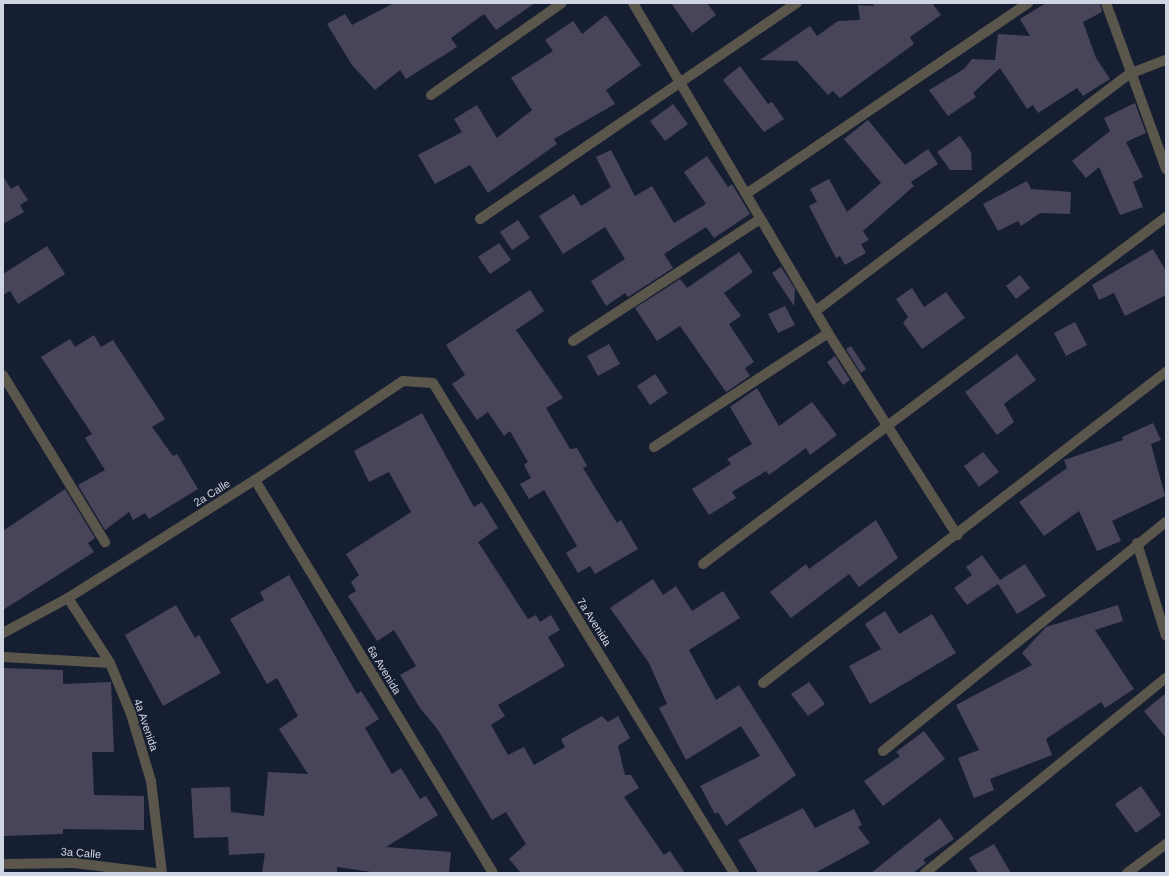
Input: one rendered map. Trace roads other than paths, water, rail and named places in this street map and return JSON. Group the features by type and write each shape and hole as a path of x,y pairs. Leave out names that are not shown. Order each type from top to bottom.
{"street":[{"path":"431,95 562,3"},
{"path":"633,3 682,81 760,219 817,310 828,333 957,535"},
{"path":"480,219 797,3"},
{"path":"746,194 1028,3"},
{"path":"1106,3 1129,74 1166,169"},
{"path":"817,310 1129,74 1166,60"},
{"path":"702,564 1166,217"},
{"path":"573,341 760,219"},
{"path":"654,447 828,333"},
{"path":"763,683 957,535 1166,372"},
{"path":"3,375 105,542"},
{"name":"2a Calle","path":"3,634 68,598 255,480 403,381 433,383"},
{"name":"7a Avenida","path":"433,383 734,873"},
{"name":"6a Avenida","path":"255,480 493,873"},
{"path":"883,751 1137,543 1166,522"},
{"path":"1137,543 1166,636"},
{"name":"4a Avenida","path":"68,598 110,663 152,781 162,873"},
{"path":"3,657 110,663"},
{"path":"925,873 1166,678"},
{"path":"1127,873 1166,844"},
{"name":"3a Calle","path":"3,864 74,863 157,873"}]}
